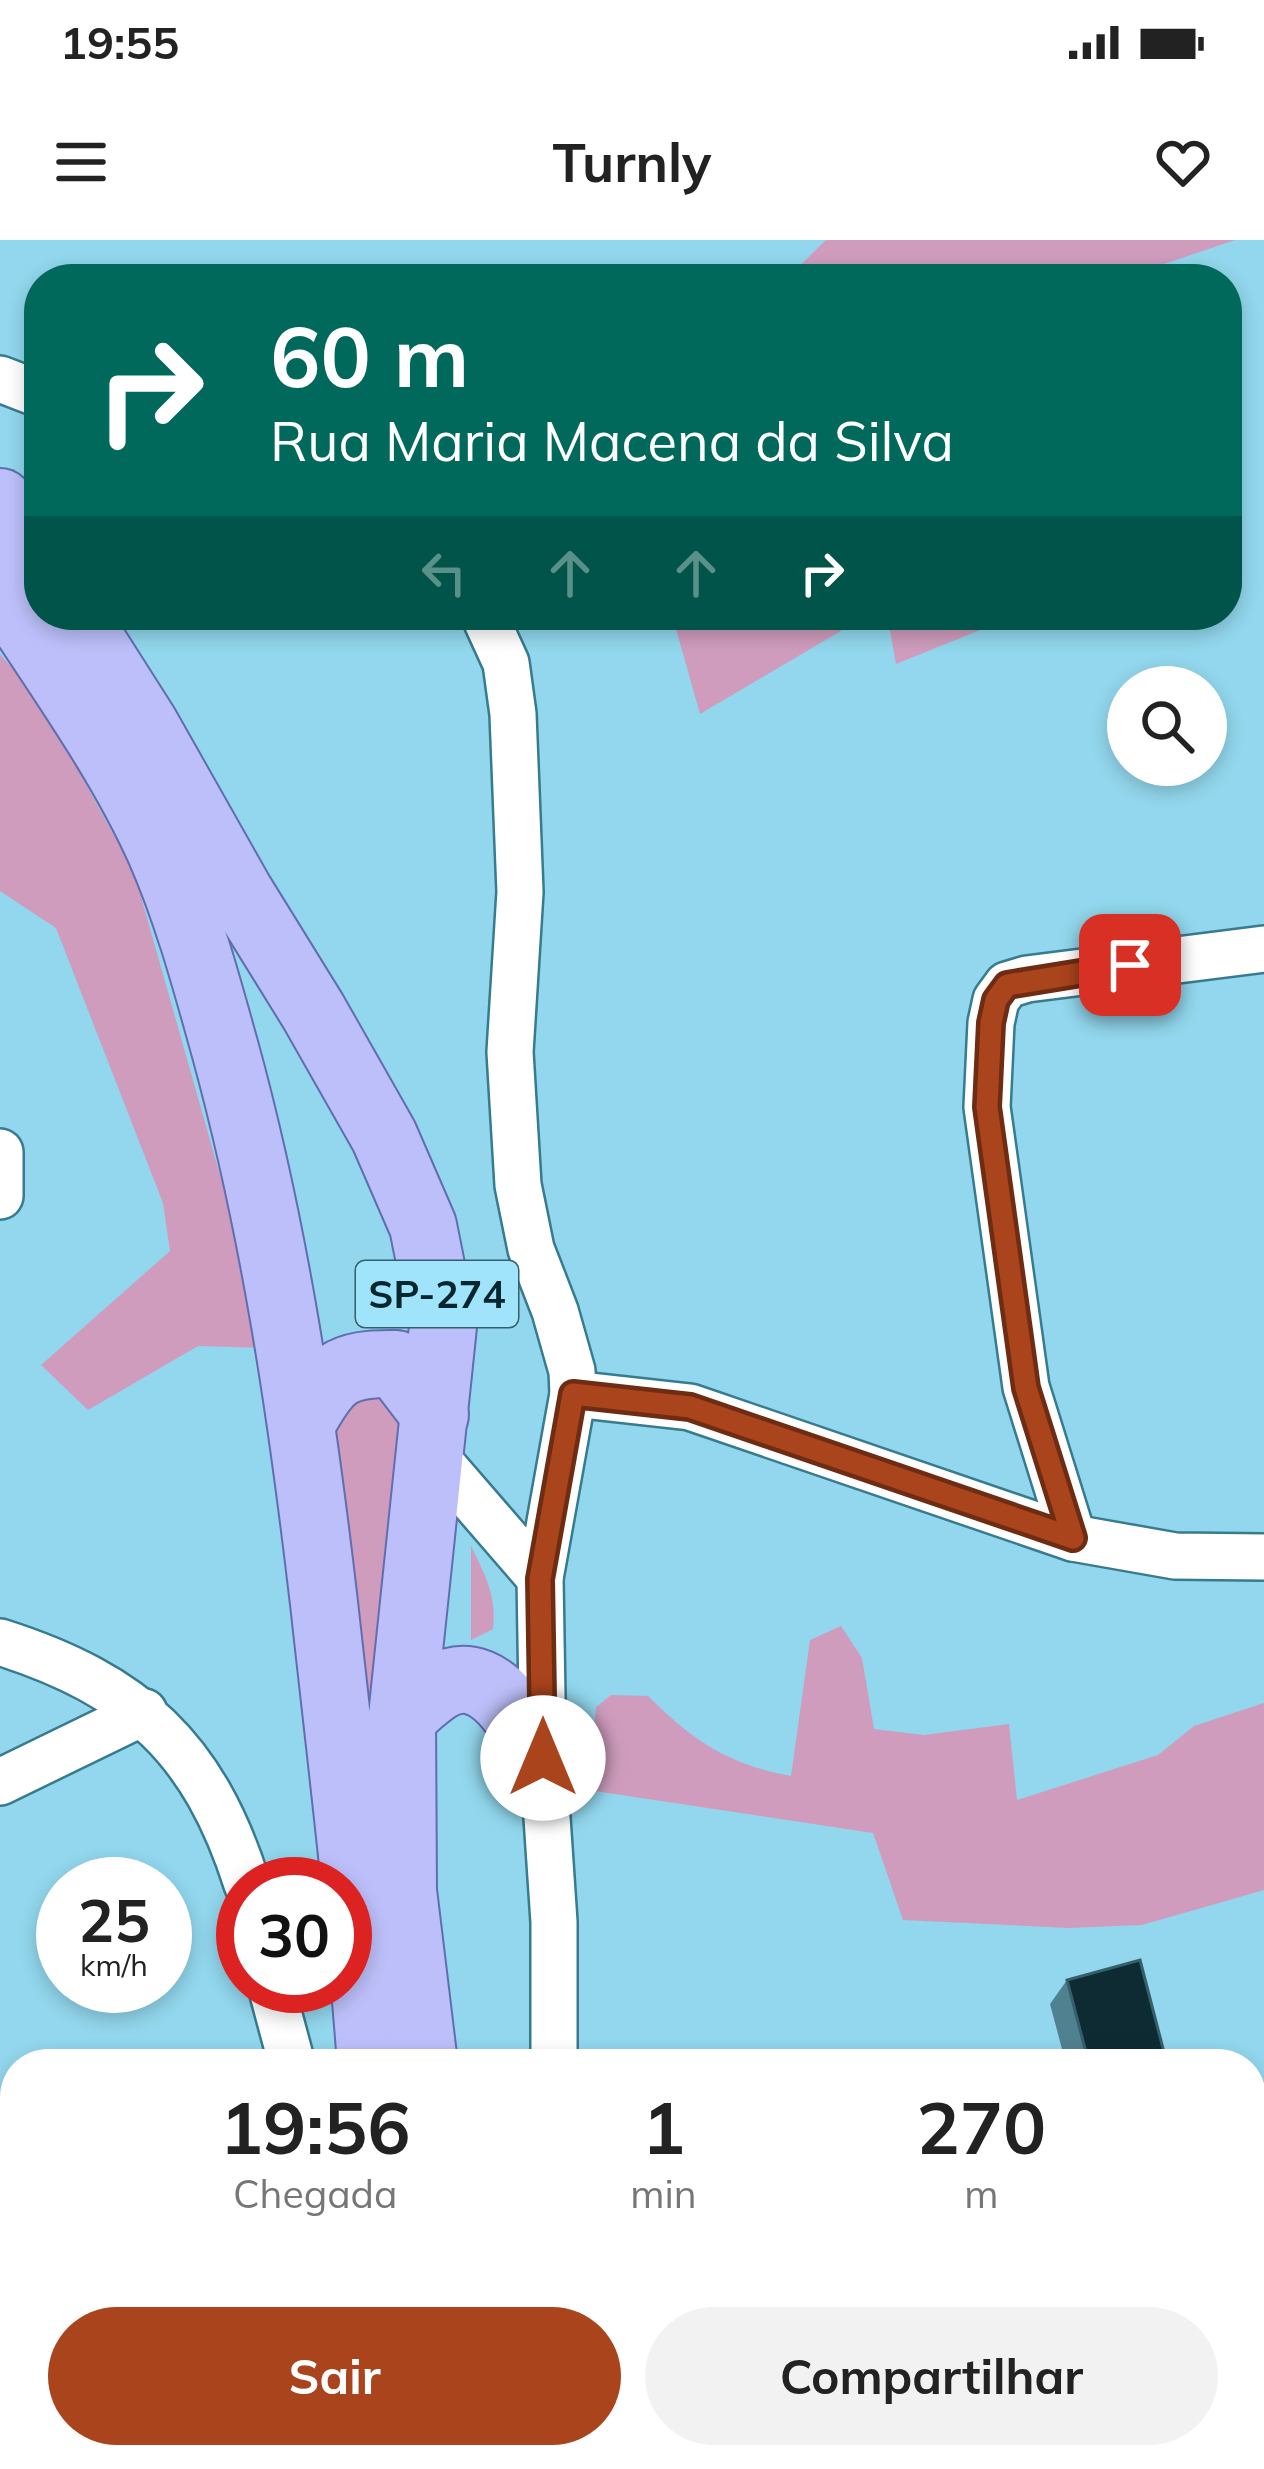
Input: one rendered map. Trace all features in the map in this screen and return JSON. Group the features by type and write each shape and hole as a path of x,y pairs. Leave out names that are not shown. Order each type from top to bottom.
{"main road":[{"path":"0,502 24,536"},
{"name":"SP-274","path":"0,586 24,624"},
{"name":"SP-274","path":"28,630 124,781 160,850 196,943 268,1223 303,1421 379,2049"},
{"name":"SP-274","path":"85,630 145,724 384,1136 423,1226 443,1326 402,1717 403,1891 381,2049"},
{"path":"303,1421 324,1383 361,1363 396,1364 433,1433"},
{"path":"402,1717 440,1686 458,1681 487,1686 510,1705 543,1758"}],"street":[{"path":"491,630 506,663 513,714 520,892 510,1052 518,1185 530,1249 572,1371 573,1394 540,1579 543,1758 554,1922 554,2049"},
{"path":"1073,1538 1026,1388 987,1107 996,1000 1007,985 1027,979 1264,949"},
{"path":"0,1152 0,1196"},
{"path":"573,1394 690,1407 1073,1538 1175,1556 1264,1557"},
{"path":"433,1433 540,1579"},
{"path":"0,1642 58,1660 144,1712 189,1763 229,1825 239,1857"},
{"path":"0,1782 144,1712"},
{"path":"278,2013 288,2049"}],"shaded area":[{"path":"826,240 1235,240 1164,264 801,264"},
{"path":"676,630 843,630 700,714"},
{"path":"890,630 980,630 896,664"},
{"path":"0,654 39,699 134,872 269,1348 198,1346 88,1410 41,1365 170,1251 163,1203 56,928 0,891"},
{"path":"376,1389 396,1411 404,1439 375,1810 327,1417"},
{"path":"471,1546 489,1586 494,1617 493,1629 471,1640"},
{"path":"841,1626 862,1658 874,1729 924,1735 1009,1724 1017,1800 1158,1755 1194,1726 1264,1703 1264,1890 1142,1925 1069,1928 903,1920 873,1833 588,1790 596,1707 611,1695 648,1696 712,1748 748,1765 791,1776 810,1640"}],"building":[{"path":"1140,1960 1163,2049 1085,2049 1067,1980"}],"route":[{"path":"543,1758 540,1579 573,1394 690,1407 1073,1538 1026,1388 987,1107 991,1023 996,1000 1007,985 1130,965"}]}
